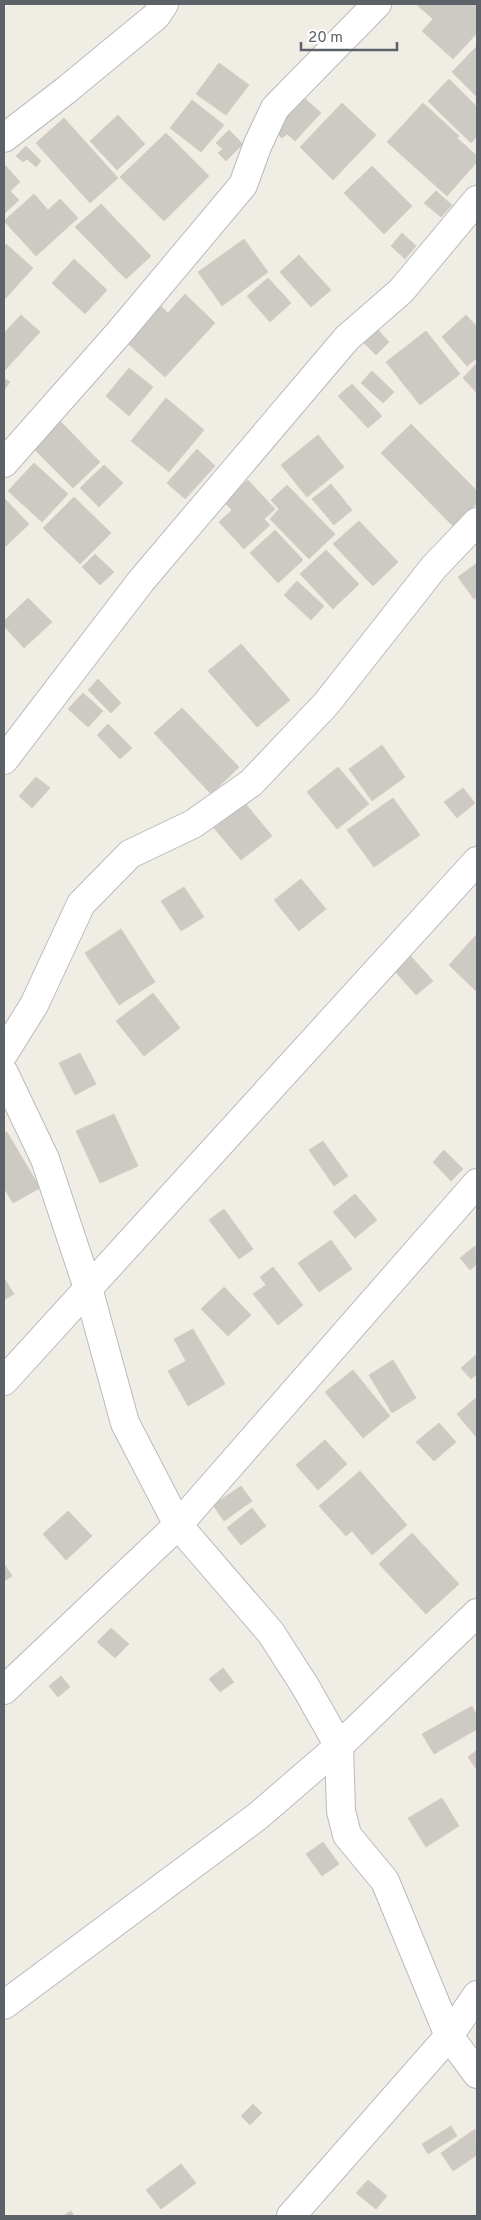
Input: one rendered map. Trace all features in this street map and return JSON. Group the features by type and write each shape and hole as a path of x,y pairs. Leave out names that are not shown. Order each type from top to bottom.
{"street":[{"path":"4,138 65,91 156,16 164,4"},
{"path":"4,463 119,333 243,185 258,144 275,108 377,4"},
{"path":"4,760 141,581 347,338 401,291 477,200"},
{"path":"4,1053 34,1005 81,904 130,854 193,824 251,783 326,704 434,567 477,522"},
{"path":"4,1381 477,861"},
{"path":"4,1073 12,1114 45,1159 88,1288 125,1423 178,1525 271,1632 305,1686 339,1746 341,1811 347,1835 385,1881 449,2036 477,2074"},
{"path":"4,1690 178,1525 477,1183"},
{"path":"4,2005 258,1816 339,1746 477,1613"},
{"path":"291,2216 449,2036 477,1995"}],"building":[{"path":"416,4 477,4 477,33 453,59 422,31 433,19"},
{"path":"477,46 477,97 452,72"},
{"path":"219,63 249,85 226,115 196,94"},
{"path":"449,79 477,107 477,136 471,143 428,101"},
{"path":"301,95 321,113 295,141 287,134 282,138 271,128"},
{"path":"192,100 224,125 201,152 170,128"},
{"path":"342,103 376,135 333,180 300,147"},
{"path":"423,103 459,136 457,138 477,156 477,162 447,196 387,142"},
{"path":"118,115 145,144 117,170 90,141"},
{"path":"64,118 118,178 90,203 36,143"},
{"path":"229,130 243,144 226,161 218,153 223,149 216,143"},
{"path":"166,133 209,176 164,221 120,177"},
{"path":"26,146 41,161 36,167 27,159 23,162 16,156"},
{"path":"4,164 20,182 10,191 19,200 4,214"},
{"path":"372,166 412,206 384,234 344,193"},
{"path":"436,191 452,205 441,217 424,203"},
{"path":"34,194 48,210 60,199 78,218 36,256 4,221"},
{"path":"101,204 151,256 126,279 75,227"},
{"path":"402,233 416,246 405,259 391,246"},
{"path":"244,239 268,272 222,306 198,272"},
{"path":"6,244 33,268 4,300 4,246"},
{"path":"299,255 331,290 311,307 280,272"},
{"path":"74,259 107,290 85,314 52,283"},
{"path":"268,278 291,303 270,322 247,296"},
{"path":"185,294 215,323 165,377 124,340 158,303 168,313"},
{"path":"21,315 40,332 5,370 4,333"},
{"path":"466,315 477,327 477,358 467,366 442,337"},
{"path":"378,330 389,342 376,355 364,343"},
{"path":"426,331 460,374 420,405 386,362"},
{"path":"477,363 477,393 463,378"},
{"path":"129,368 153,387 129,416 106,396"},
{"path":"372,371 394,392 383,403 361,383"},
{"path":"4,378 10,382 4,390"},
{"path":"352,384 382,416 368,428 338,396"},
{"path":"166,398 204,430 169,472 131,441"},
{"path":"58,419 100,462 73,488 30,445"},
{"path":"411,424 477,491 477,503 454,527 381,453"},
{"path":"318,435 344,467 307,497 281,465"},
{"path":"197,449 215,466 185,499 167,483"},
{"path":"34,463 68,494 42,522 8,491"},
{"path":"104,465 123,483 99,507 80,488"},
{"path":"248,480 275,509 264,519 270,525 244,549 219,522 232,510 224,502"},
{"path":"331,484 352,510 334,525 312,499"},
{"path":"287,485 335,534 309,559 270,519 279,509 271,500"},
{"path":"74,497 111,533 80,564 43,528"},
{"path":"4,498 29,524 4,548"},
{"path":"359,521 398,562 373,586 333,544"},
{"path":"275,530 303,560 278,583 250,553"},
{"path":"326,550 359,584 333,609 300,574"},
{"path":"95,554 114,572 100,585 82,567"},
{"path":"477,563 477,597 474,599 458,577"},
{"path":"297,581 324,606 311,620 284,595"},
{"path":"28,598 52,622 24,648 4,626 4,621"},
{"path":"241,644 290,700 257,727 208,671"},
{"path":"98,679 121,703 111,713 88,690"},
{"path":"83,693 103,711 88,727 68,709"},
{"path":"182,708 239,767 211,794 154,733"},
{"path":"108,724 132,748 120,759 97,735"},
{"path":"382,745 405,777 372,801 349,769"},
{"path":"338,767 369,804 337,829 307,792"},
{"path":"36,777 50,788 32,808 19,796"},
{"path":"463,788 475,803 457,818 444,802"},
{"path":"393,798 420,835 374,867 347,830"},
{"path":"245,803 272,836 241,860 214,828"},
{"path":"301,879 326,909 299,931 274,900"},
{"path":"184,887 204,917 181,931 161,901"},
{"path":"121,929 155,982 119,1005 85,953"},
{"path":"477,934 477,992 449,965"},
{"path":"407,952 433,981 416,995 391,967"},
{"path":"153,993 180,1028 144,1056 116,1021"},
{"path":"80,1053 96,1084 75,1095 59,1063"},
{"path":"114,1114 138,1166 100,1183 76,1131"},
{"path":"7,1132 40,1188 13,1203 4,1188 4,1134"},
{"path":"323,1141 348,1176 334,1186 309,1150"},
{"path":"444,1150 463,1169 451,1181 433,1162"},
{"path":"355,1194 377,1220 355,1238 333,1212"},
{"path":"224,1209 253,1249 239,1259 209,1220"},
{"path":"331,1240 352,1269 319,1292 298,1263"},
{"path":"475,1246 477,1264 470,1270 460,1258"},
{"path":"273,1267 303,1305 278,1325 253,1294 266,1285 260,1277"},
{"path":"4,1278 14,1294 4,1300"},
{"path":"224,1287 251,1315 228,1336 201,1309"},
{"path":"193,1329 225,1384 188,1406 168,1371 186,1361 174,1339"},
{"path":"477,1354 477,1374 471,1379 461,1368"},
{"path":"393,1360 416,1398 392,1413 369,1375"},
{"path":"353,1370 390,1416 363,1438 325,1392"},
{"path":"477,1397 477,1438 457,1414"},
{"path":"439,1423 456,1442 434,1461 416,1442"},
{"path":"325,1440 347,1464 318,1490 296,1465"},
{"path":"360,1471 407,1525 372,1555 352,1531 346,1536 319,1506"},
{"path":"241,1486 252,1501 224,1521 213,1505"},
{"path":"252,1508 266,1526 241,1545 227,1528"},
{"path":"68,1511 92,1536 66,1560 43,1534"},
{"path":"412,1533 459,1584 426,1614 379,1564"},
{"path":"4,1564 12,1576 4,1581"},
{"path":"111,1628 129,1644 115,1658 97,1642"},
{"path":"223,1668 234,1682 220,1692 209,1679"},
{"path":"61,1676 70,1687 58,1697 49,1686"},
{"path":"472,1706 477,1716 477,1729 434,1754 422,1734"},
{"path":"477,1750 477,1770 468,1757"},
{"path":"442,1798 459,1826 426,1847 408,1818"},
{"path":"323,1842 339,1864 322,1876 306,1854"},
{"path":"253,2104 262,2113 250,2125 241,2116"},
{"path":"451,2126 457,2136 428,2154 422,2144"},
{"path":"475,2129 477,2155 453,2171 441,2153"},
{"path":"181,2164 196,2183 161,2209 146,2190"},
{"path":"368,2180 387,2196 376,2209 356,2193"},
{"path":"71,2211 74,2216 63,2216"}]}
